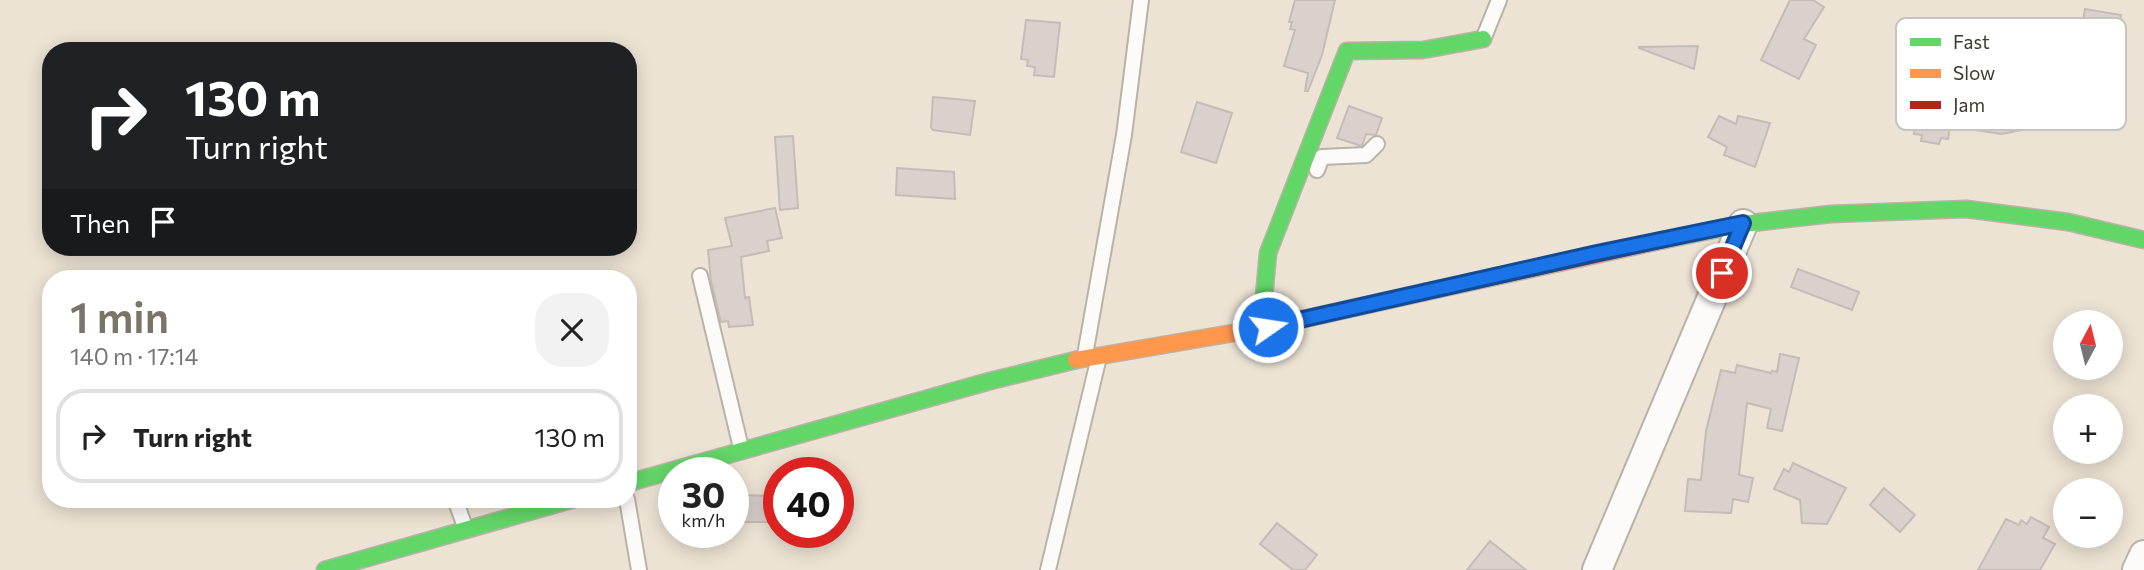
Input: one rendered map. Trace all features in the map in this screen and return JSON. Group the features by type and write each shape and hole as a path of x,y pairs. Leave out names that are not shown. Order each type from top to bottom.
{"street":[{"path":"1268,327 1264,297 1268,253 1347,51 1423,50 1483,39"},
{"path":"637,480 990,381 1092,357 1268,327 1743,223 1831,214 1966,209 2068,222 2144,240"},
{"path":"1597,570 1743,223"},
{"path":"325,570 543,508"},
{"path":"2137,570 2144,555"}],"lane":[{"path":"1048,570 1092,357 1141,0"},
{"path":"1483,39 1499,0"},
{"path":"1313,180 1322,157 1366,155 1377,144"},
{"path":"1264,297 1283,263"},
{"path":"701,276 742,451"},
{"path":"458,508 466,530"},
{"path":"629,508 639,570"}],"building":[{"path":"1295,0 1335,0 1322,55 1308,91 1305,91 1308,73 1284,66 1295,30 1290,29 1292,22 1289,22"},
{"path":"1790,0 1813,0 1824,7 1804,39 1816,45 1799,79 1761,60"},
{"path":"2085,9 2121,15 2121,18 2084,18"},
{"path":"1026,20 1060,23 1054,77 1034,75 1035,67 1027,66 1028,60 1021,59"},
{"path":"1698,46 1694,69 1639,48 1639,47"},
{"path":"933,97 975,101 970,135 933,130"},
{"path":"1197,102 1232,113 1216,163 1181,152"},
{"path":"1349,106 1382,118 1376,135 1366,134 1362,146 1337,138"},
{"path":"1719,116 1736,124 1738,116 1770,123 1755,167 1724,155 1727,147 1708,137"},
{"path":"1915,130 1949,130 1948,139 1941,138 1939,144 1921,141 1922,135 1914,134"},
{"path":"1976,130 2022,130 2001,134"},
{"path":"793,136 798,208 780,210 775,137"},
{"path":"897,168 954,172 955,199 896,195"},
{"path":"775,208 782,238 767,241 769,251 741,257 745,298 749,297 753,325 729,327 728,321 721,322 711,281 708,250 732,246 725,218"},
{"path":"1798,269 1859,292 1852,310 1791,287"},
{"path":"1780,354 1799,358 1782,431 1767,428 1771,409 1747,403 1739,475 1753,478 1748,502 1733,499 1731,513 1685,511 1688,479 1701,480 1706,431 1721,370 1735,373 1737,365 1777,372"},
{"path":"1793,463 1846,488 1827,524 1802,523 1800,500 1774,489 1784,469 1789,472"},
{"path":"1884,488 1915,515 1900,532 1870,505"},
{"path":"749,495 763,496 763,522 749,522"},
{"path":"2031,517 2049,527 2043,538 2053,543 2053,547 2040,570 1978,570 2006,519 2019,525 2021,520 2027,524"},
{"path":"1277,523 1317,555 1305,570 1293,570 1260,544"},
{"path":"1490,541 1526,570 1467,570"}],"traffic: fast":[{"path":"1268,327 1264,297 1268,253 1347,51 1423,50 1483,39"},
{"path":"1664,240 1743,224 1831,214 1966,209 2068,222 2144,240"},
{"path":"637,480 990,381 1076,360"},
{"path":"325,570 542,508"}],"traffic: slow":[{"path":"1076,360 1268,327 1425,292"}],"traffic: jam":[{"path":"1425,292 1664,240"}],"route":[{"path":"1268,327 1743,223 1722,273"}]}
